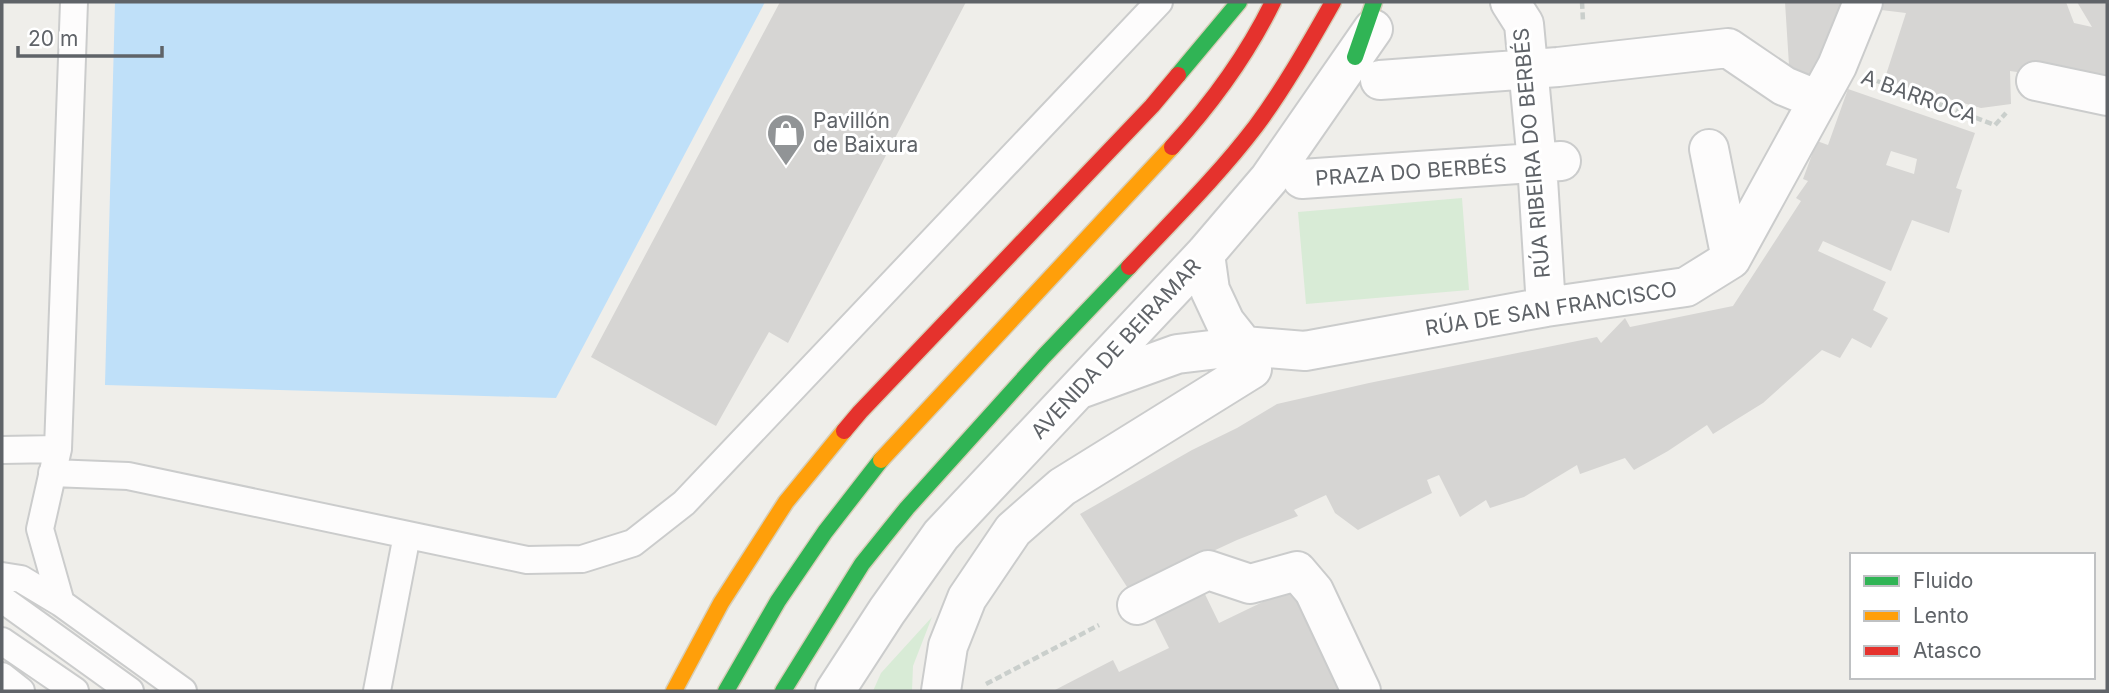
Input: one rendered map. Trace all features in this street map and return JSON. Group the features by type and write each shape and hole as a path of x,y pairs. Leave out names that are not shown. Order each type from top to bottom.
{"main road":[{"path":"674,691 721,603 786,502 860,412 1152,106 1239,2"},
{"path":"726,691 786,590 825,532 879,463 1192,125 1252,44 1273,2"},
{"path":"783,691 862,564 907,508 1044,356 1206,185 1256,126 1300,61 1333,2"},
{"path":"1367,69 1374,2"}],"street":[{"name":"AVENIDA DE BEIRAMAR","path":"835,691 941,535 1205,254 1367,69 1392,2"},
{"name":"RÚA DE SAN FRANCISCO","path":"1080,389 1177,354 1244,346 1305,351 1546,307 1686,287 1731,259 1837,66 1863,2"},
{"name":"RÚA RIBEIRA DO BERBÉS","path":"1520,9 1528,69 1550,162 1546,307"},
{"path":"1367,69 1528,69 1728,48 1784,86 1818,100"},
{"path":"2036,81 2107,96"},
{"path":"1709,149 1731,259"},
{"name":"PRAZA DO BERBÉS","path":"1302,179 1550,162"},
{"path":"941,691 948,646 967,598 1013,530 1062,487 1252,369 1244,346 1225,322 1210,290 1205,254"},
{"path":"1137,605 1208,570 1250,584 1297,571 1314,591 1361,691"}],"lane":[{"path":"61,603 40,529 55,461 74,2"},
{"path":"2,450 527,560 582,559 634,543 684,503 1159,2"},
{"path":"377,691 407,535"},
{"path":"2,576 20,579 61,603 183,691"},
{"path":"2,599 130,691"},
{"path":"2,641 75,691"},
{"path":"2,676 20,691"}],"path":[{"name":"A BARROCA","path":"1837,66 1995,125 2036,81"},
{"path":"985,685 1137,605"}],"green space":[{"path":"1462,198 1469,290 1306,304 1298,212"},
{"path":"932,617 913,666 912,691 873,691 881,673"}],"water":[{"path":"115,2 765,2 556,398 105,385"}],"building":[{"name":"Pavillón de Baixura","path":"780,2 966,2 788,343 769,332 716,426 591,357"},
{"path":"1785,2 1848,2 1812,88 1790,81"},
{"path":"1874,2 2066,2 2074,23 2092,27 2077,2 2107,2 2107,85 2010,71 2011,104 1981,108 1884,81 1906,13 1873,9"},
{"path":"1848,89 1975,133 1956,188 1962,190 1949,233 1912,220 1891,271 1823,241 1818,251 1886,282 1873,310 1888,318 1871,348 1852,338 1840,358 1822,350 1763,403 1713,434 1707,425 1634,470 1625,458 1580,474 1577,465 1524,497 1490,508 1486,500 1460,517 1439,475 1427,480 1432,493 1358,530 1335,513 1326,495 1294,510 1298,516 1237,540 1129,590 1080,514 1277,404 1597,337 1601,343 1625,318 1630,327 1733,306 1801,201 1796,198 1808,181 1803,179 1817,141 1828,145","holes":["1891,151 1917,159 1914,174 1886,165"]},
{"path":"1201,586 1219,623 1294,587 1345,691 1053,691 1113,660 1119,672 1169,648 1150,610"}],"traffic: fast":[{"path":"1178,75 1239,2"},
{"path":"1355,57 1374,2"},
{"path":"783,691 862,564 907,508 1044,356 1129,267"},
{"path":"726,691 778,601 825,532 881,460"}],"traffic: slow":[{"path":"881,460 1172,147"},
{"path":"674,691 721,603 786,502 844,431"}],"traffic: jam":[{"path":"1172,147 1228,78 1273,2"},
{"path":"1129,267 1256,126 1287,81 1333,2"},
{"path":"844,431 1152,106 1178,75"}],"place":[{"name":"Pavillón de Baixura","path":"786,167"}]}
